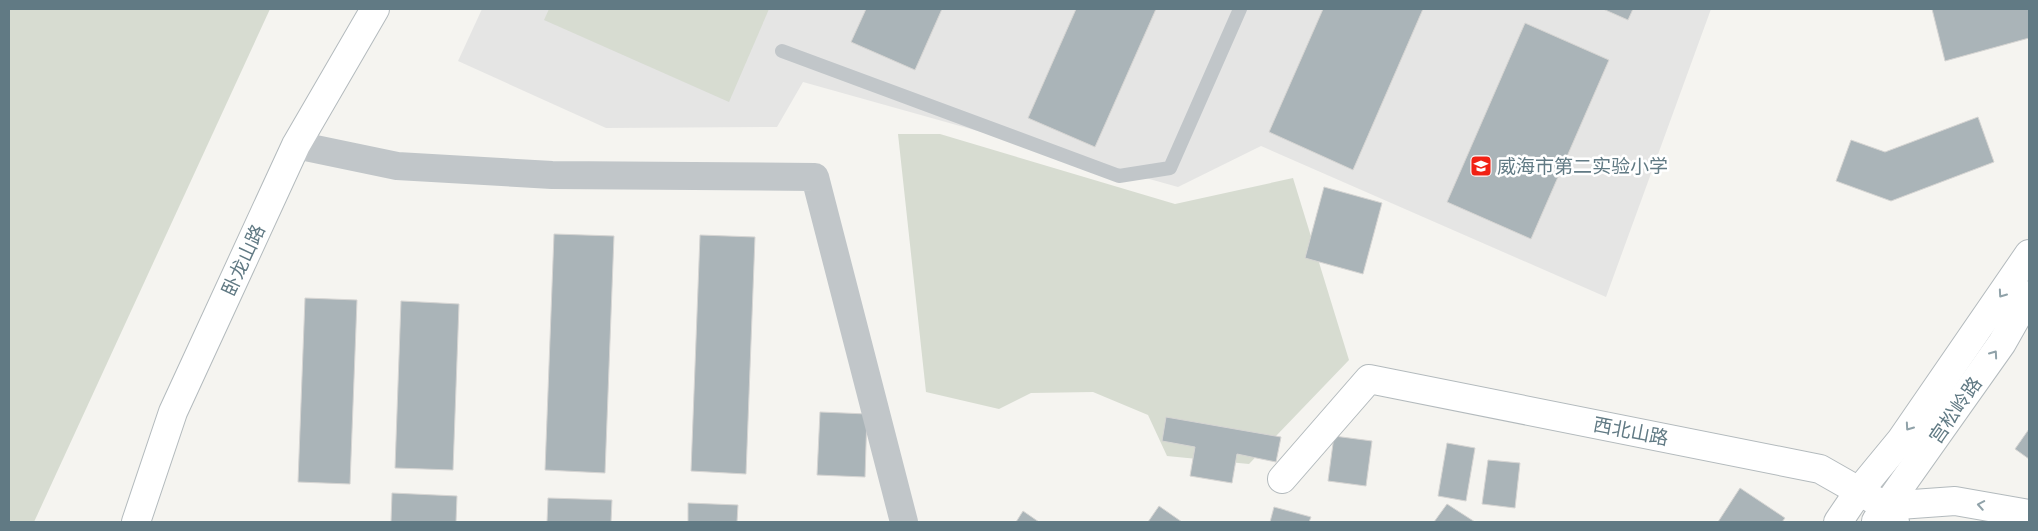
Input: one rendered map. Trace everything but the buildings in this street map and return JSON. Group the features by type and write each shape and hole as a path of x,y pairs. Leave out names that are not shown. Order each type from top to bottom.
{"main road":[{"name":"卧龙山路","path":"136,522 173,412 296,146 375,9"},
{"path":"1838,522 1859,491 1900,440 2029,254"},
{"name":"宫松岭路","path":"1885,517 2002,344 2029,295"},
{"name":"西北山路","path":"1282,478 1369,379 1820,469 1859,491 1885,517"},
{"path":"1885,517 1955,500 2029,514"}],"street":[{"path":"296,146 397,166 552,176 815,176 904,522"}],"lane":[{"path":"782,51 1119,176 1170,168 1240,9"}],"shaded area":[{"path":"9,9 270,9 34,522 9,522"},
{"name":"威海市第二实验小学","path":"482,9 1711,9 1606,297 1261,146 1178,187 803,82 777,127 606,128 458,61"},
{"path":"549,9 769,9 729,102 544,20"},
{"path":"898,134 940,134 1175,204 1293,178 1349,360 1249,464 1167,456 1148,415 1093,392 1031,393 999,409 926,392"}],"place":[{"name":"威海市第二实验小学","path":"1481,166"}]}
